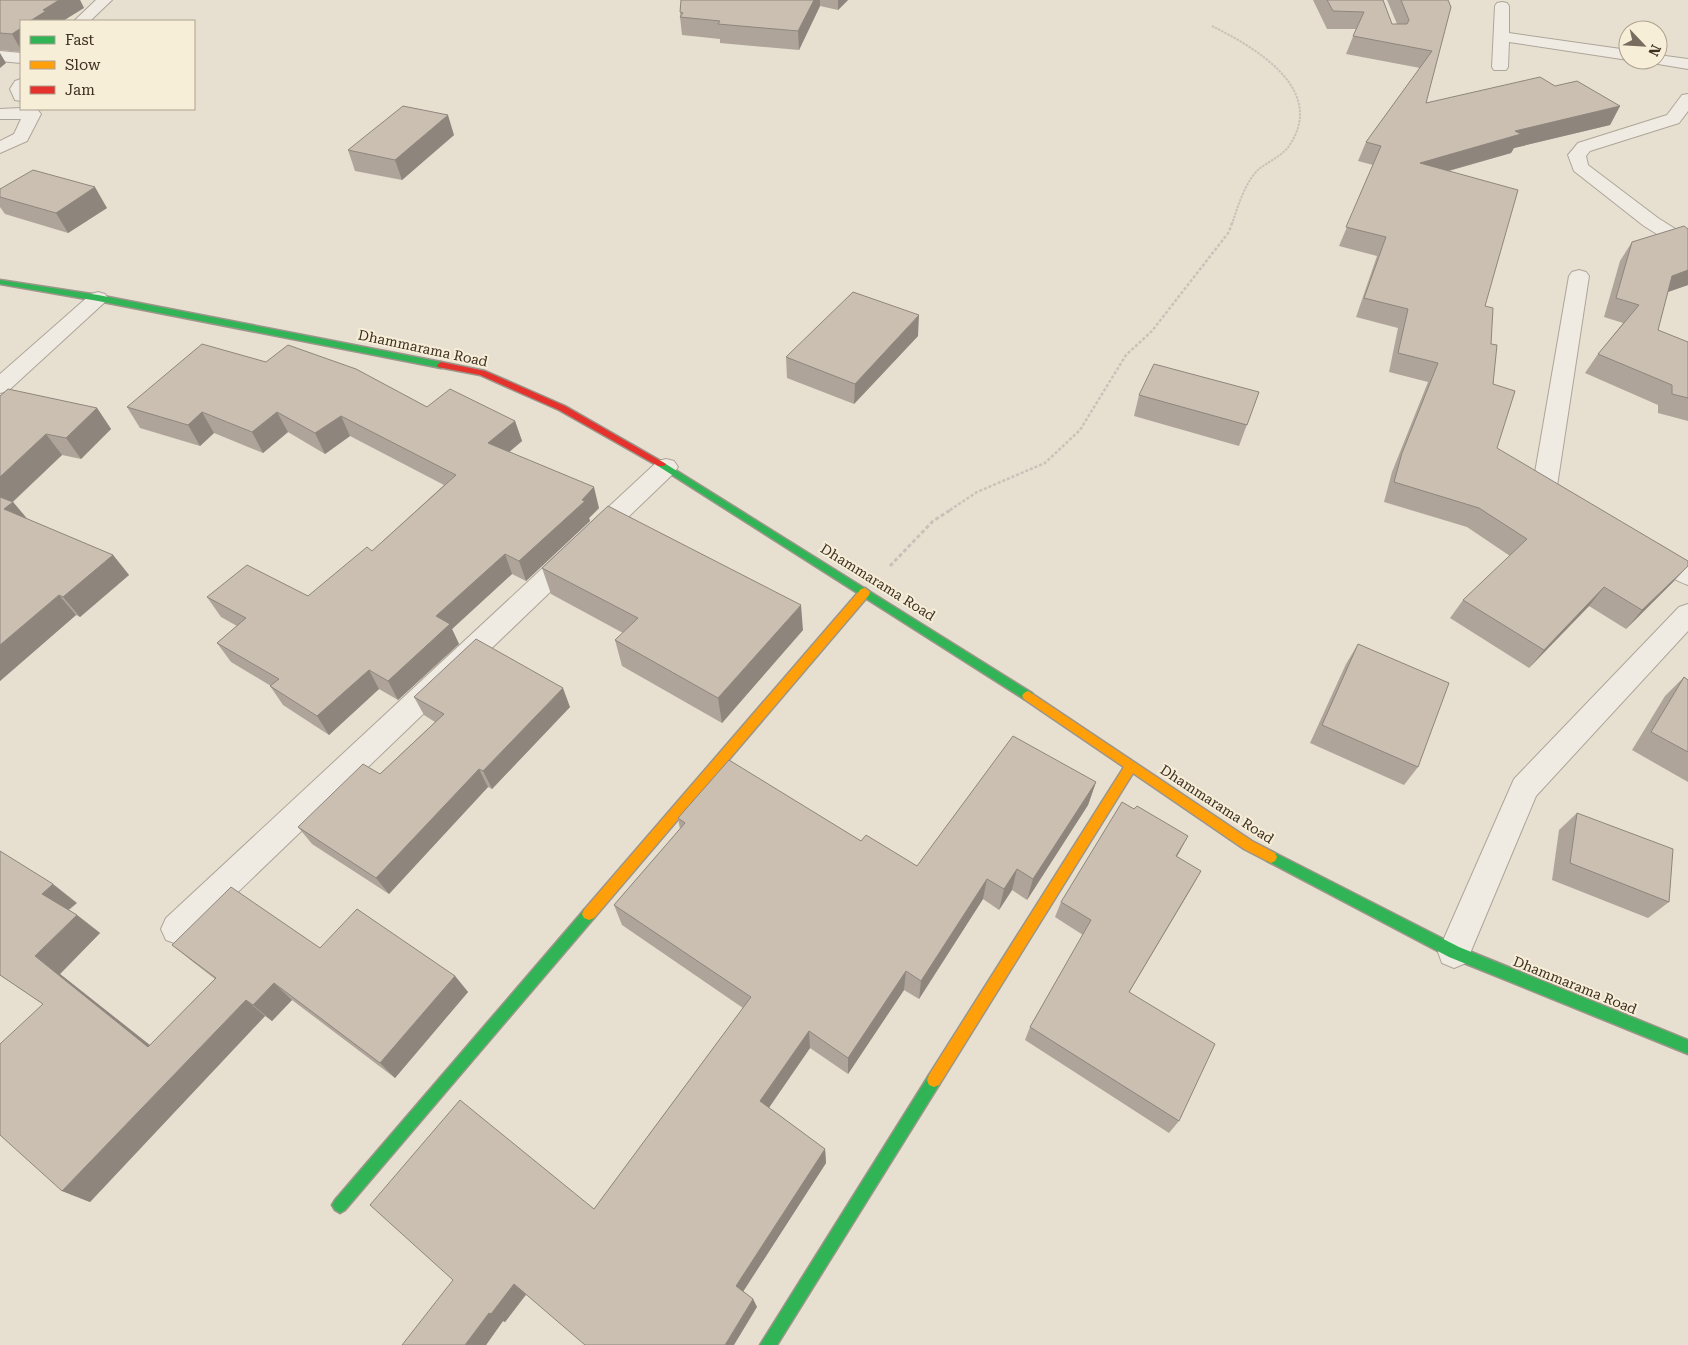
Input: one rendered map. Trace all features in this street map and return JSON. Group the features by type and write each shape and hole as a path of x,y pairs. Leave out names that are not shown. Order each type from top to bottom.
{"street":[{"path":"82,20 105,0"},
{"path":"1500,67 1502,6"},
{"path":"1500,36 1618,54"},
{"path":"0,56 20,58"},
{"path":"1668,61 1688,64"},
{"path":"1688,99 1673,118 1584,147 1577,155 1580,167 1651,222 1688,246"},
{"path":"0,114 30,111 22,137 0,148"},
{"path":"1578,510 1544,490 1579,276"},
{"name":"Dhammarama Road","path":"0,282 98,298 482,373 562,408 666,467 1008,682 1248,845 1454,952 1688,1047"},
{"path":"0,386 98,298"},
{"path":"177,929 666,467"},
{"path":"1629,540 1688,574"},
{"path":"340,1205 865,592"},
{"path":"1454,952 1524,788 1688,614"},
{"path":"768,1345 1131,766"}],"path":[{"path":"865,592 933,520 977,492 1045,463 1080,430 1126,355 1152,331 1229,232 1244,194 1257,171 1289,146 1298,127 1300,100 1289,82 1274,65 1242,41 1212,26"}],"building":[{"path":"0,0 59,0 32,20 20,20 20,29 12,34 0,33"},
{"path":"681,0 814,0 798,31 718,24 720,21 680,17 683,13 680,12"},
{"path":"1327,0 1383,0 1392,24 1407,24 1409,20 1401,0 1448,0 1451,7 1426,103 1540,77 1555,86 1577,81 1620,106 1515,131 1521,134 1420,163 1518,190 1485,306 1493,308 1491,344 1497,345 1493,384 1515,391 1497,448 1688,561 1688,566 1642,610 1604,587 1544,650 1463,600 1527,539 1479,508 1394,482 1402,453 1438,363 1398,353 1408,309 1364,298 1386,237 1346,227 1381,146 1366,142 1432,51 1353,36 1364,12 1333,11"},
{"path":"403,106 448,115 395,160 348,150"},
{"path":"33,170 95,187 56,213 0,197 0,189"},
{"path":"1684,226 1688,229 1688,270 1672,276 1658,330 1688,342 1688,398 1672,394 1672,385 1598,354 1639,305 1616,298 1632,242"},
{"path":"853,292 919,315 855,384 786,357"},
{"path":"202,344 266,362 288,345 356,369 427,407 450,389 515,421 488,443 594,487 582,500 585,501 519,561 505,554 436,616 450,624 388,681 369,670 317,716 270,686 279,679 217,643 246,618 207,597 247,565 308,596 367,547 372,551 456,475 341,416 315,433 277,412 252,432 202,412 188,425 127,407"},
{"path":"1154,364 1259,392 1247,425 1139,395"},
{"path":"8,389 97,408 66,438 46,434 0,477 0,396"},
{"path":"0,497 13,502 4,509 113,555 63,597 59,595 0,645"},
{"path":"608,506 801,605 718,698 615,640 638,618 542,568"},
{"path":"476,639 563,688 483,771 479,769 376,878 298,827 363,764 380,774 444,714 414,697"},
{"path":"1358,644 1449,683 1418,767 1322,725"},
{"path":"1684,677 1688,680 1688,752 1651,732"},
{"path":"1013,736 1096,782 1033,879 1017,869 1004,889 987,879 921,981 906,971 848,1058 809,1031 760,1101 825,1149 736,1286 753,1299 725,1345 585,1345 514,1284 465,1345 402,1345 453,1280 370,1205 460,1100 594,1209 751,997 614,905 685,823 678,818 729,760 861,841 866,835 917,866"},
{"path":"1122,802 1134,809 1137,806 1188,836 1176,856 1201,871 1129,992 1215,1044 1179,1121 1030,1027 1091,920 1061,902"},
{"path":"1577,813 1673,849 1669,902 1570,863"},
{"path":"0,851 53,884 42,894 77,915 35,956 148,1047 216,978 172,945 231,887 320,948 357,909 455,976 380,1063 274,983 253,1005 246,1000 62,1191 0,1135 0,1044 43,1004 0,975"}],"traffic: fast":[{"path":"0,282 98,298 441,365"},
{"path":"661,464 1028,696"},
{"path":"1271,857 1454,952 1688,1047"},
{"path":"340,1205 589,914"},
{"path":"768,1345 934,1080"}],"traffic: slow":[{"path":"589,914 865,592"},
{"path":"1028,696 1248,845 1271,857"},
{"path":"934,1080 1131,766"}],"traffic: jam":[{"path":"441,365 482,373 562,408 661,464"}]}
